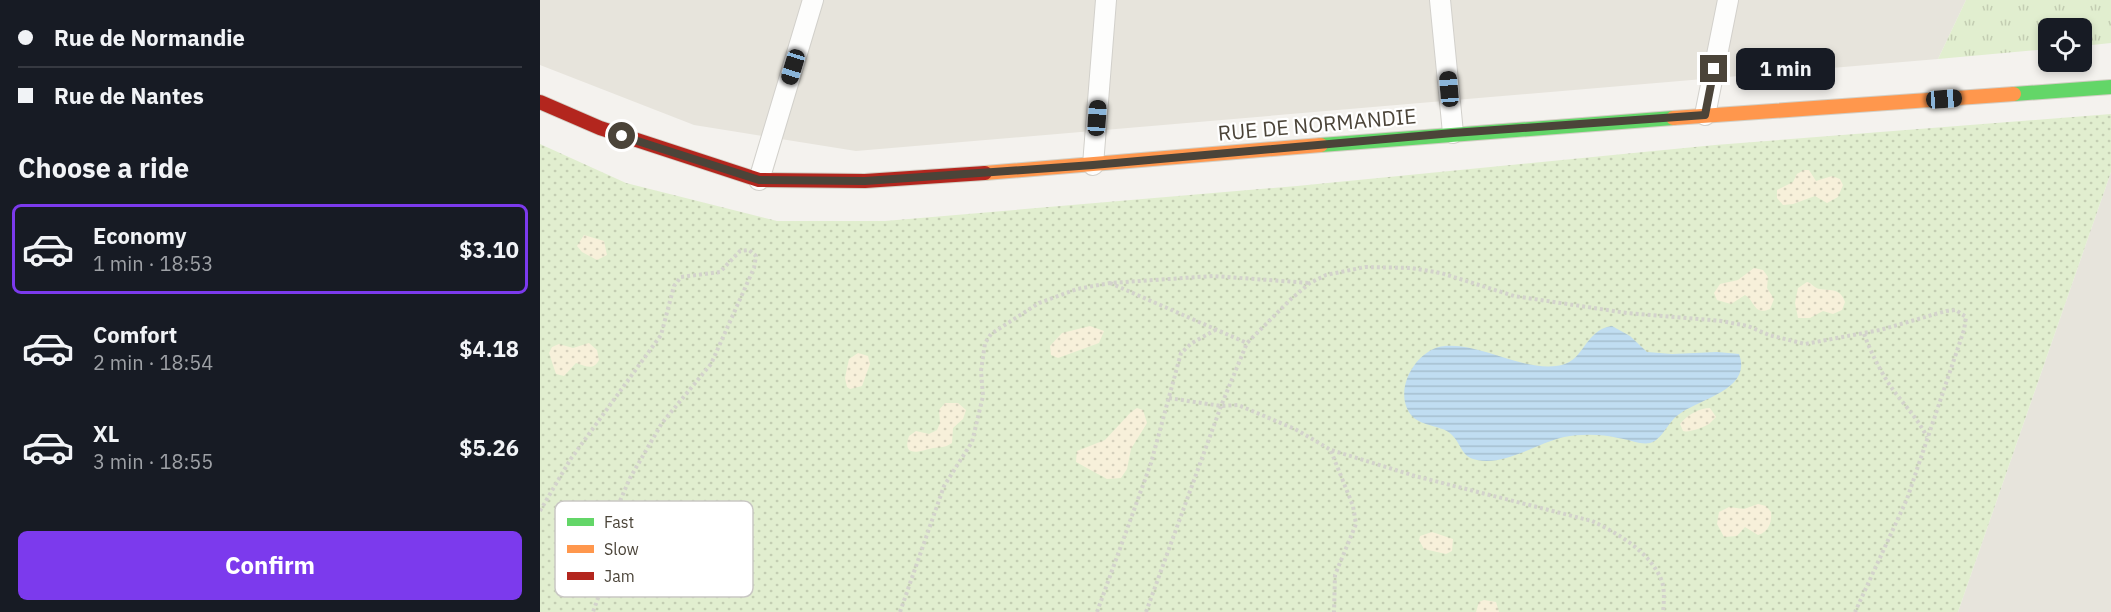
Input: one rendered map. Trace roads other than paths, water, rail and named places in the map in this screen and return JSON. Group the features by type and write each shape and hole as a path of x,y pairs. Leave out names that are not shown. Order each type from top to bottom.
{"street":[{"path":"759,180 813,0"},
{"path":"1093,165 1106,0"},
{"path":"1440,0 1453,133"},
{"path":"1705,115 1728,0"},
{"name":"RUE DE NORMANDIE","path":"540,102 600,128 759,180 865,181 1093,165 1453,133 2111,87"}],"water":[{"path":"1612,326 1630,336 1647,352 1739,354 1741,366 1738,376 1721,392 1678,415 1658,438 1650,443 1638,443 1605,436 1571,436 1510,457 1488,461 1468,456 1448,432 1416,420 1406,406 1404,395 1410,373 1425,354 1434,349 1458,346 1528,364 1556,366 1566,364 1573,359 1595,334"}]}
